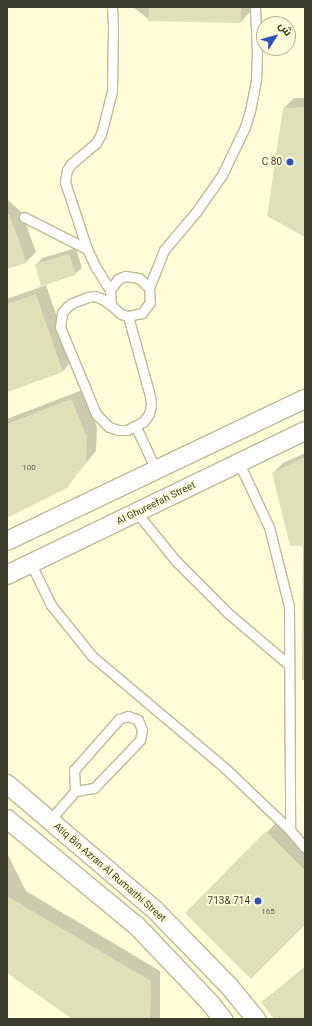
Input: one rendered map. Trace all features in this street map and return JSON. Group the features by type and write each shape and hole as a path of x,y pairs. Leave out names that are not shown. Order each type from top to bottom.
{"street":[{"path":"7,541 305,399"},
{"name":"Al Ghureefah Street","path":"7,575 305,431"},
{"name":"Atiq Bin Azran Al Rumaithi Street","path":"7,784 155,910 230,986 256,1019"},
{"path":"7,819 137,926 210,1003 223,1019"}],"lane":[{"path":"111,304 110,290 96,268 69,199 65,175 71,164 96,143 101,134 112,92 112,7"},
{"path":"128,316 150,396 151,405 146,418 136,427 127,430 118,430 109,427 102,422 96,414 60,327 62,313 72,303 88,296 96,296 111,304 121,314 128,316 142,313 146,308 150,295 149,288 164,250 196,212 222,175 245,127 250,112 256,80 257,47 255,7"},
{"path":"24,217 87,248"},
{"path":"110,290 118,279 125,276 139,278 149,288"},
{"path":"136,427 156,470"},
{"path":"238,463 269,527 289,606 290,830"},
{"path":"137,513 176,561 228,613 289,665"},
{"path":"31,564 51,605 92,656 226,769 290,830 305,848"},
{"path":"50,820 75,790 74,770 119,720 128,716 138,720 142,730 140,740 94,788 75,790"}],"building":[{"path":"149,7 241,7 241,23 148,21"},
{"name":"C 80","path":"305,107 305,237 267,216 283,108"},
{"path":"9,214 27,263 7,269 7,215"},
{"path":"69,254 76,275 41,286 35,264"},
{"path":"36,294 63,372 7,392 7,304"},
{"path":"71,399 87,437 86,462 67,488 7,518 7,424"},
{"path":"305,457 305,546 290,546 272,473"},
{"path":"266,831 305,870 305,925 251,979 185,913"},
{"path":"7,896 151,981 150,1019 72,1019 7,973"},
{"path":"305,968 305,1019 274,1019 261,1002"}],"place":[{"name":"C 80","path":"290,162"},
{"name":"713& 714","path":"258,901"}]}
